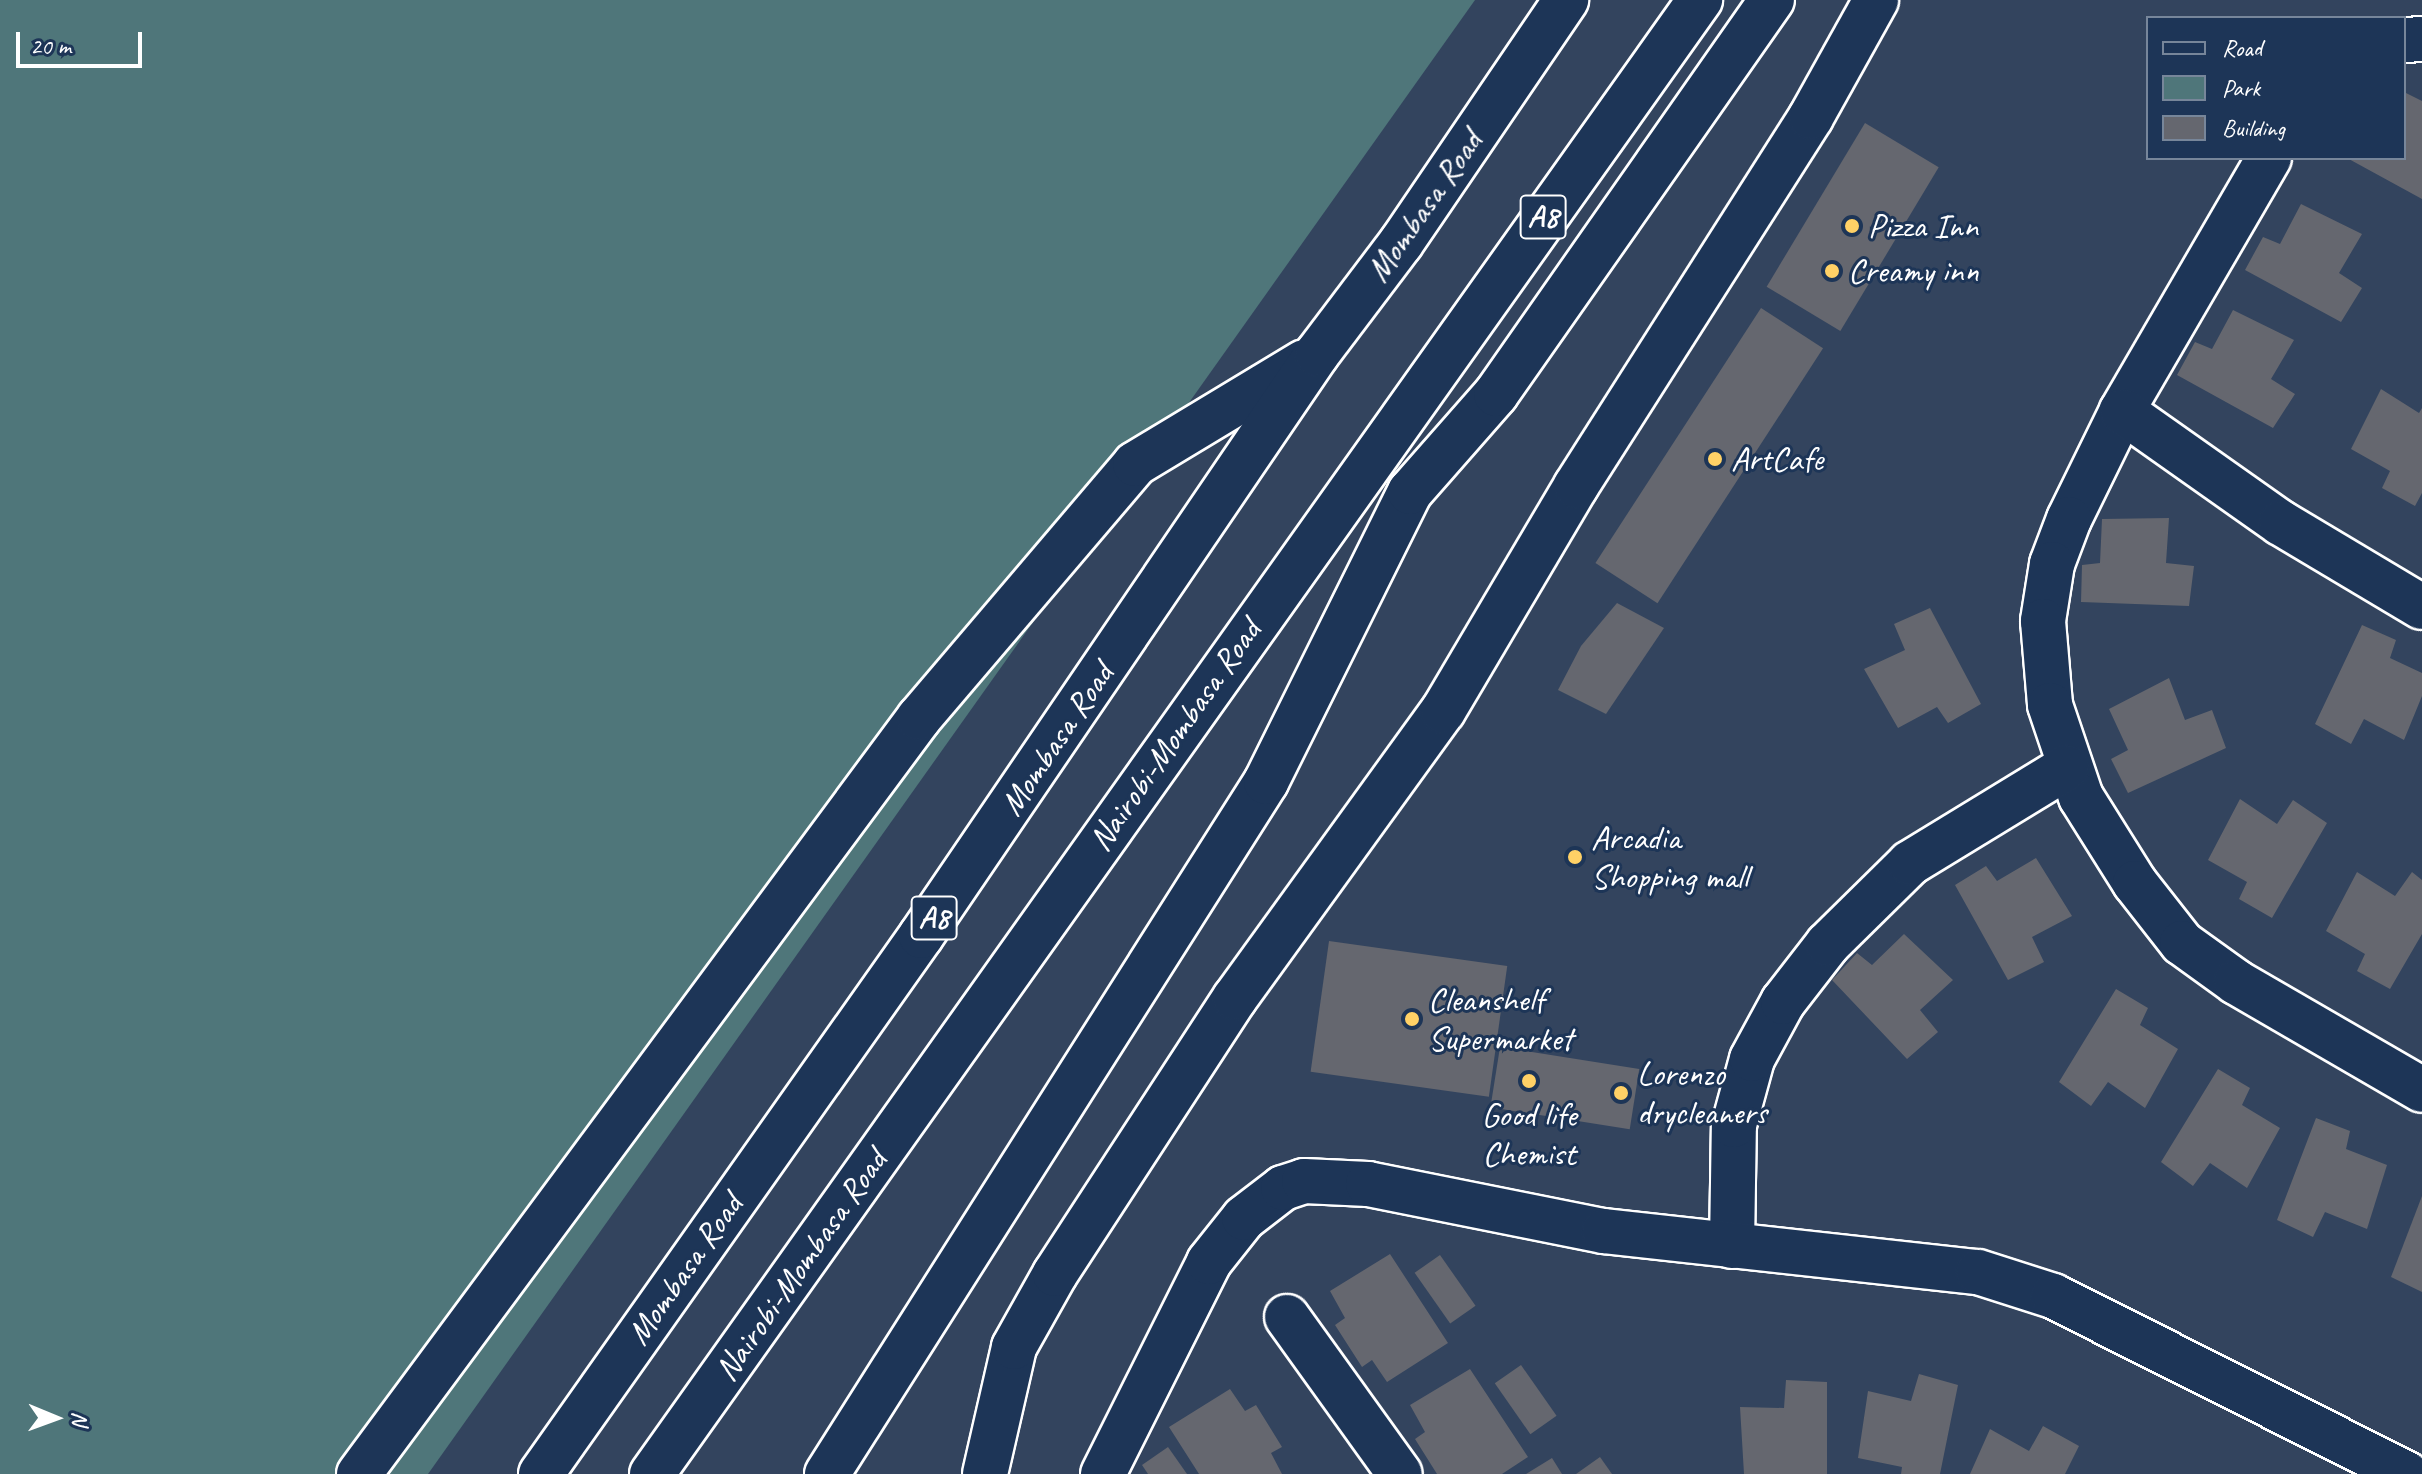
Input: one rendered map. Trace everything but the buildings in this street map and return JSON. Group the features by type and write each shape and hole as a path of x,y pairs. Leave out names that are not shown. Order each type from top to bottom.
{"main road":[{"name":"Mombasa Road","path":"541,1474 921,936 1317,354 1401,243 1566,0"},
{"name":"Nairobi-Mombasa Road","path":"652,1474 1386,435 1700,0"},
{"path":"827,1474 1266,782 1410,492 1496,394 1772,0"},
{"path":"985,1474 1014,1347 1055,1274 1235,998 1443,711 1576,486 1811,117 1876,0"},
{"path":"2268,160 2122,411 2069,519 2052,564 2043,621 2050,705 2067,767 2135,883 2182,943 2250,991 2422,1090"},
{"path":"359,1474 919,718 1135,464 1317,354"},
{"path":"2122,411 2281,523 2422,607"},
{"path":"1386,435 1410,492"},
{"path":"1732,1246 1734,1125 1752,1059 1783,1002 1828,944 1910,863 2067,767"},
{"path":"1103,1474 1209,1262 1244,1218 1283,1188 1304,1181 1368,1184 1497,1213 1732,1246 1978,1272 2053,1296 2407,1474"},
{"path":"1287,1317 1400,1474"}],"green space":[{"path":"0,0 1475,0 428,1474 0,1474"}],"place":[{"name":"Pizza Inn","path":"1852,226"},
{"name":"Creamy inn","path":"1832,271"},
{"name":"ArtCafe","path":"1715,459"},
{"name":"Arcadia Shopping mall","path":"1575,857"},
{"name":"Cleanshelf Supermarket","path":"1412,1019"},
{"name":"Good life Chemist","path":"1529,1081"},
{"name":"Lorenzo drycleaners","path":"1621,1093"}]}
